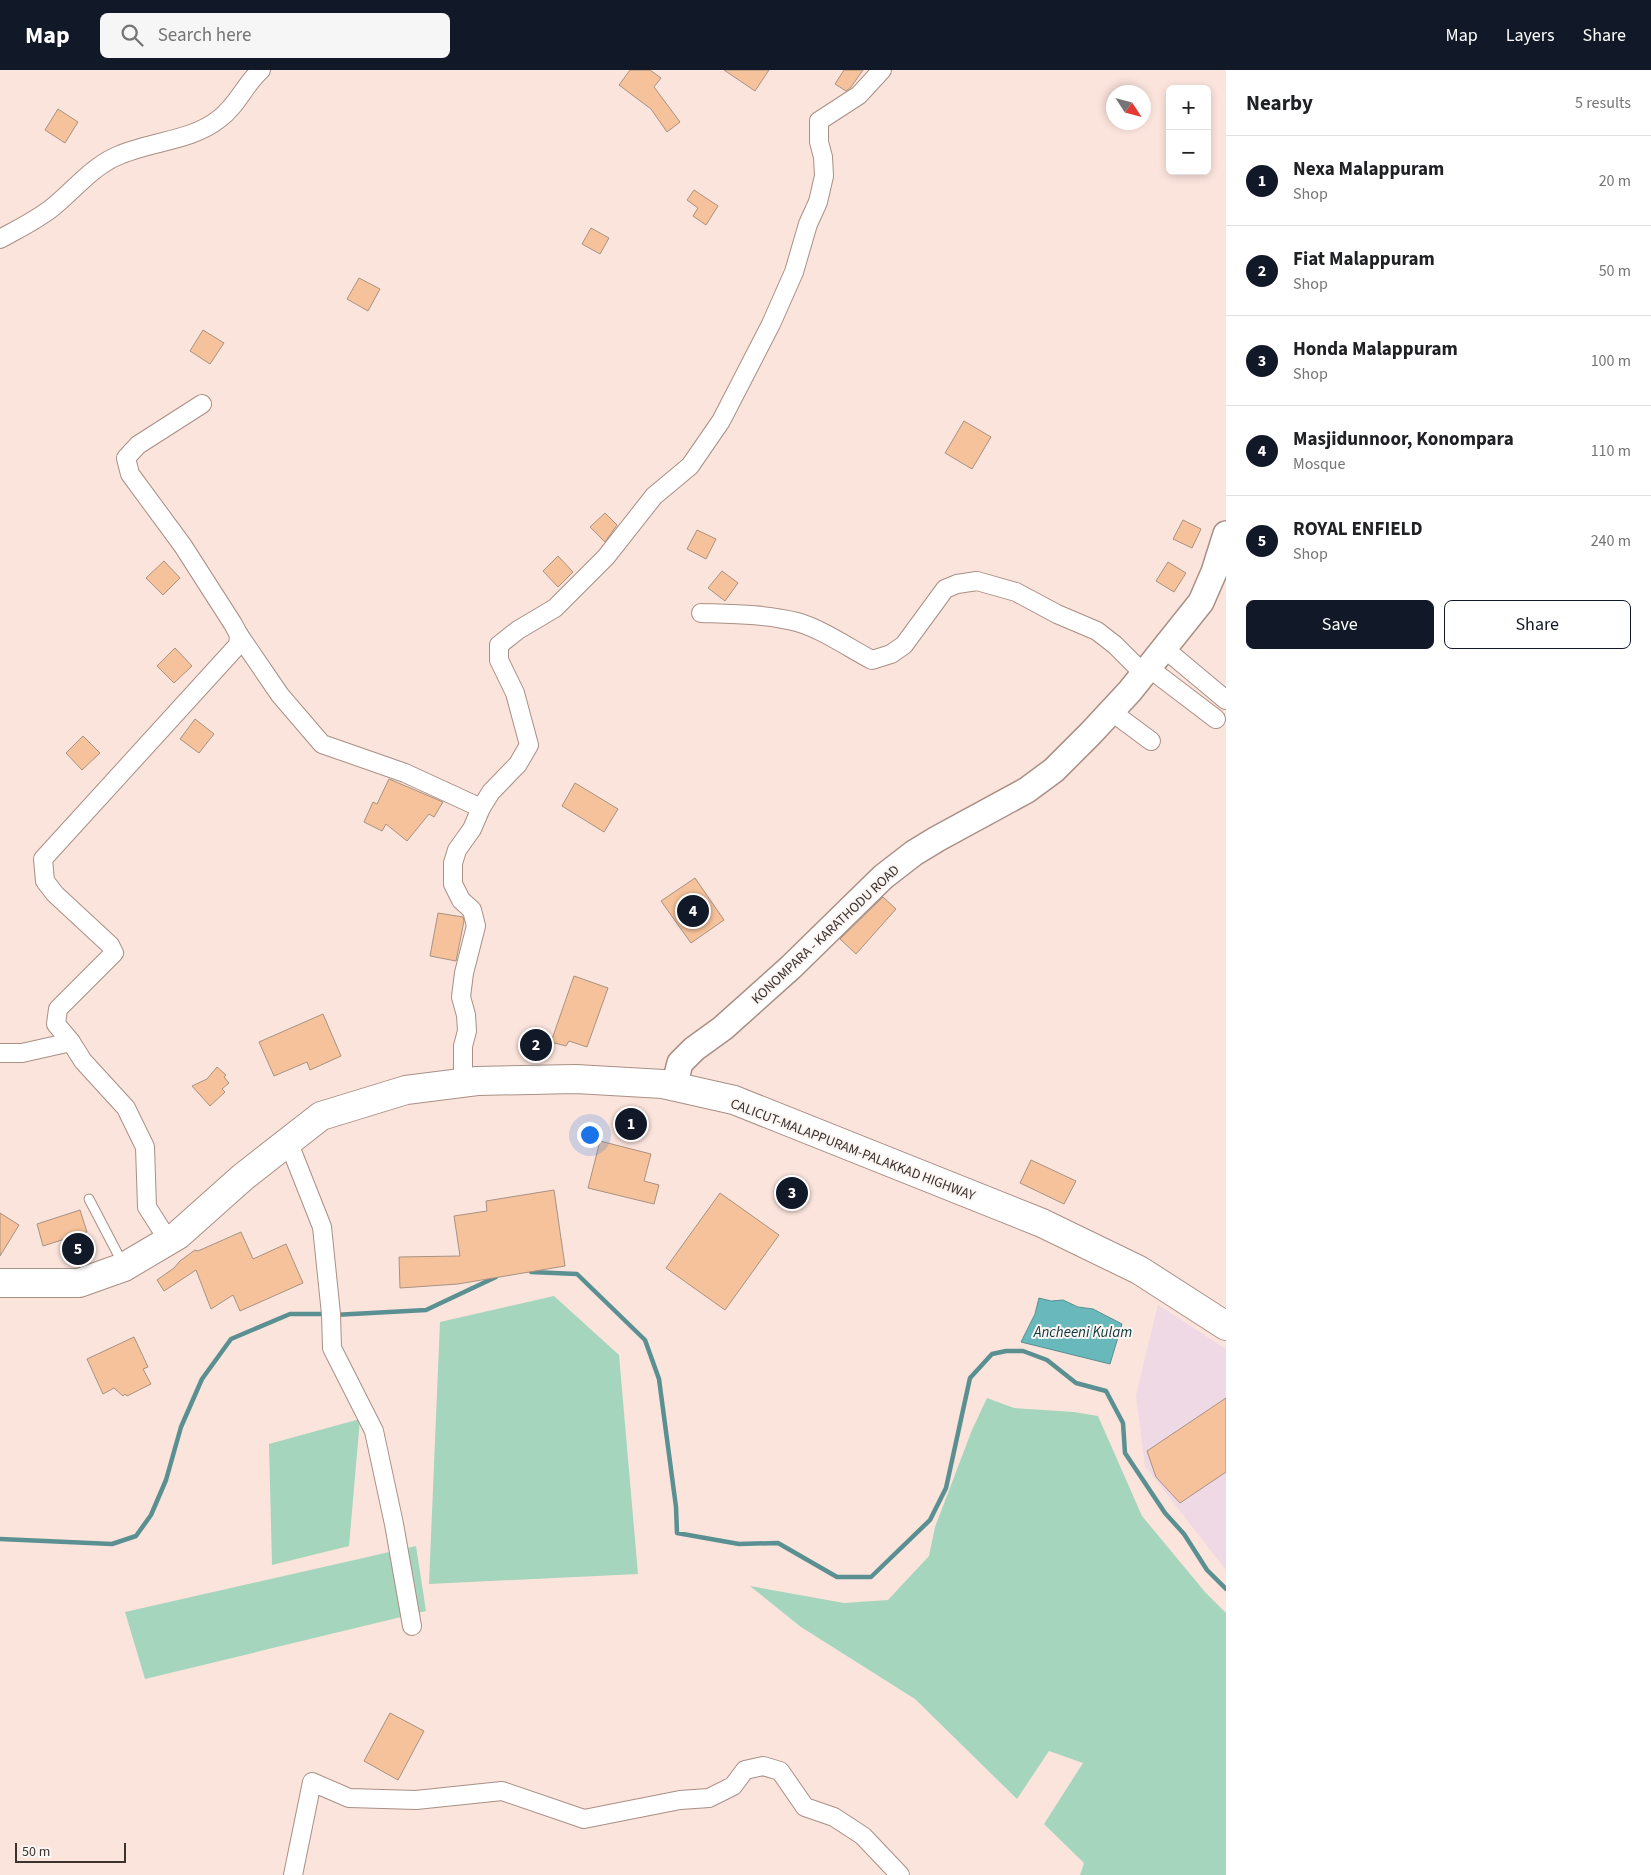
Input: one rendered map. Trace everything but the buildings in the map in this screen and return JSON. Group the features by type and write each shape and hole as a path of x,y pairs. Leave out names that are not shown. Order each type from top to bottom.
{"highway":[{"name":"CALICUT-MALAPPURAM-PALAKKAD HIGHWAY","path":"0,1283 79,1283 124,1267 178,1235 242,1176 321,1116 406,1090 463,1083 669,1078 734,1100 1042,1223 1139,1270 1226,1326"}],"main road":[{"name":"KONOMPARA - KARATHODU ROAD","path":"669,1078 694,1049 723,1028 777,980 883,877 914,853 1027,790 1054,770 1112,712 1165,649 1201,602 1214,572 1226,534"}],"street":[{"path":"0,239 52,208 113,157 188,135 218,121 229,111 261,70"},
{"path":"463,1083 463,1046 467,1031 466,1015 461,997 464,973 476,926 472,910 461,900 453,884 453,863 457,850 472,829 481,808 491,792 518,764 529,745 515,693 499,660 499,645 518,630 548,612 567,596 606,557 654,496 690,466 698,455 732,401 771,324 794,272 808,224 818,202 824,176 823,157 819,142 819,121 859,95 882,70"},
{"path":"202,404 138,445 126,458 127,466 130,474 182,546 280,696 322,744 406,773 481,808"},
{"path":"701,612 754,615 797,622 872,660 891,654 904,645 945,589 956,584 977,580 1016,592 1057,614 1097,631 1147,671 1216,719"},
{"path":"168,1240 147,1207 145,1147 126,1108 83,1061 71,1042 56,1024 58,1009 114,953 110,945 55,894 45,881 43,860 238,645 239,635"},
{"path":"1165,649 1226,700"},
{"path":"1112,712 1151,740"},
{"path":"0,1053 22,1054 71,1042"},
{"path":"288,1141 322,1227 329,1288 332,1348 374,1431 394,1524 412,1626"},
{"path":"293,1875 312,1782 349,1798 416,1800 502,1790 584,1818 680,1800 709,1798 733,1786 745,1770 763,1766 780,1771 805,1807 834,1817 863,1836 900,1875"}],"lane":[{"path":"89,1199 124,1267"}],"shaded area":[{"path":"1158,1305 1226,1349 1226,1570 1145,1466 1136,1395"}],"green space":[{"path":"554,1296 619,1355 638,1574 429,1584 440,1322"},
{"path":"987,1398 1014,1408 1074,1412 1098,1416 1142,1516 1205,1592 1226,1613 1226,1875 1080,1875 1084,1863 1044,1824 1083,1763 1049,1751 1017,1799 915,1699 801,1627 750,1586 844,1603 888,1600 929,1556 935,1527 972,1430"},
{"path":"360,1419 349,1546 272,1565 269,1444"},
{"path":"416,1546 426,1611 145,1679 125,1612"}],"water":[{"name":"Ancheeni Kulam","path":"1039,1298 1051,1301 1063,1300 1078,1307 1093,1309 1122,1324 1110,1364 1021,1342 1035,1314"}],"waterway":[{"path":"531,1272 577,1274 645,1340 659,1379 676,1507 677,1533 739,1544 778,1543 837,1577 871,1577 930,1520 946,1488 970,1378 992,1354 1006,1351 1023,1351 1047,1360 1076,1383 1106,1391 1123,1423 1125,1453 1165,1513 1184,1534 1207,1570 1226,1589"},
{"path":"334,1315 426,1310 496,1277"},
{"path":"0,1539 112,1544 136,1536 151,1515 166,1480 181,1427 202,1379 231,1339 290,1314 326,1314"}],"place":[{"name":"Masjidunnoor, Konompara","path":"693,911"},
{"name":"Fiat Malappuram","path":"536,1045"},
{"name":"Nexa Malappuram","path":"631,1124"},
{"name":"Honda Malappuram","path":"792,1193"},
{"name":"ROYAL ENFIELD","path":"78,1249"}]}
